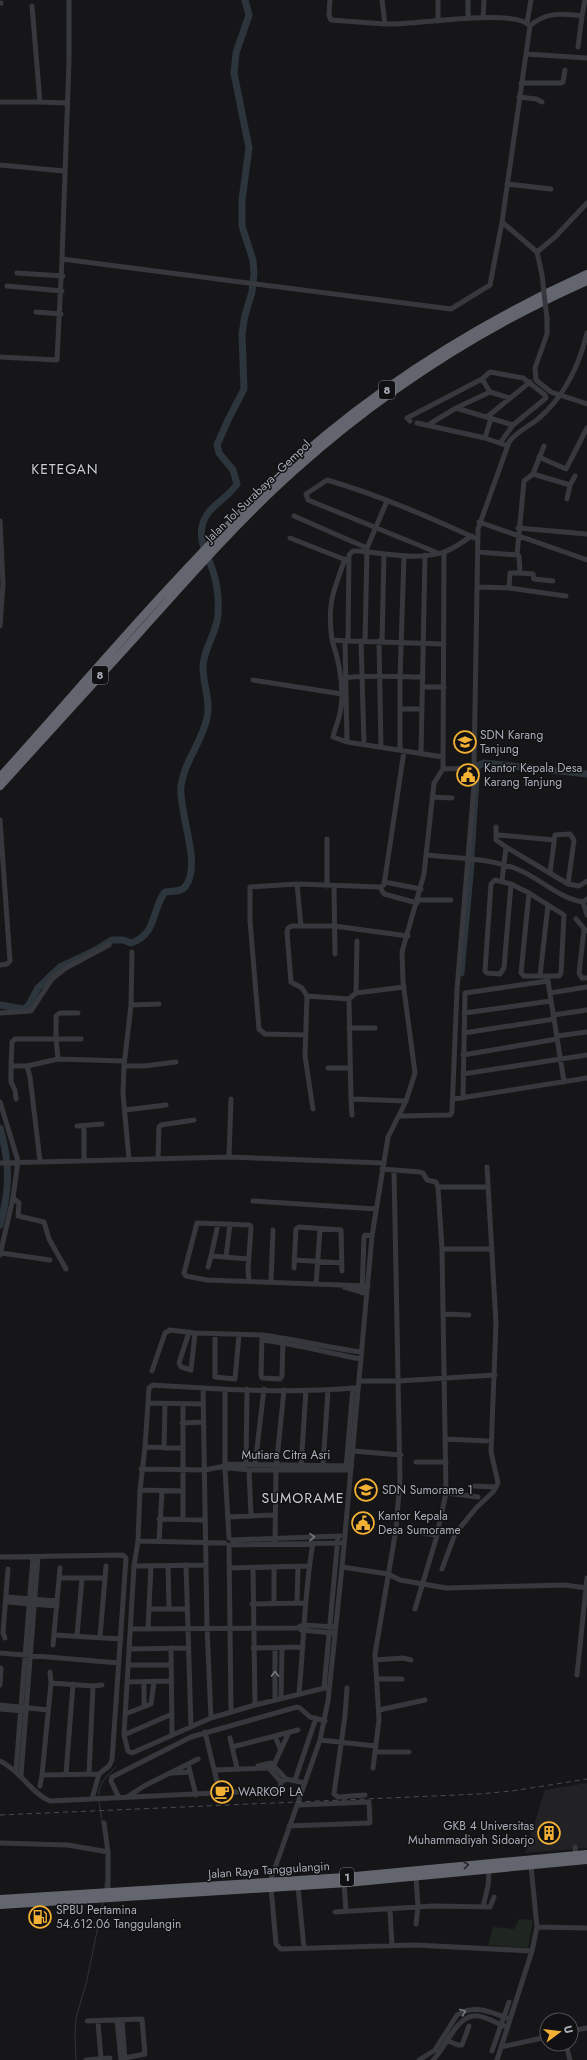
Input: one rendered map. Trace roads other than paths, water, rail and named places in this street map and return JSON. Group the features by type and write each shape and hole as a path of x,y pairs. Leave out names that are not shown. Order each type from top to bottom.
{"highway":[{"name":"Jalan Tol Surabaya–Gempol","path":"0,777 198,561 295,462 367,404 432,358 526,303 587,274"},
{"name":"Jalan Tol Surabaya–Gempol","path":"214,545 294,471 353,422 390,394 478,337 528,309 587,281"},
{"name":"Jalan Tol Surabaya–Gempol","path":"0,786 198,561"},
{"name":"Jalan Raya Tanggulangin","path":"271,1885 298,1886 344,1883 489,1870 576,1851 587,1854"},
{"name":"Jalan Raya Tanggulangin","path":"0,1899 103,1896 219,1889 534,1859 587,1860"},
{"name":"1","path":"0,1905 103,1896"}],"street":[{"path":"0,357 57,360 63,276 62,259 69,0"},
{"path":"330,0 330,20 385,24 468,18 500,18 528,24 549,15 564,14 582,17"},
{"path":"382,0 385,24"},
{"path":"438,0 438,21"},
{"path":"468,0 468,18"},
{"path":"483,18 484,0"},
{"path":"62,259 451,309 463,303 490,285 502,222 513,185 524,97 521,83 528,55 528,24 531,0"},
{"path":"578,47 585,0"},
{"path":"32,6 40,102"},
{"path":"528,55 587,58"},
{"path":"521,83 561,83 563,82 565,70"},
{"path":"524,97 539,99 542,102"},
{"path":"0,102 67,103"},
{"path":"0,165 64,171"},
{"path":"513,185 551,189"},
{"path":"538,252 555,237 587,203"},
{"path":"502,222 538,252 547,320 547,334 535,368 535,376 539,384 544,389 560,396 587,404"},
{"path":"18,273 63,276"},
{"path":"8,286 62,291"},
{"path":"36,312 61,314"},
{"path":"458,1099 457,989 475,774 478,587 477,539 479,522 508,446 516,435 538,419 560,396 576,367 587,333"},
{"path":"410,421 407,418 482,379 492,372 523,378 545,395 546,398 513,426 500,443"},
{"path":"482,379 490,392 510,398"},
{"path":"485,438 489,417 530,382"},
{"path":"428,425 456,408 490,392"},
{"path":"456,408 489,417 513,426"},
{"path":"417,422 485,438 508,446"},
{"path":"539,457 566,468 586,432"},
{"path":"520,573 519,556 517,555 518,528 524,481 533,474 544,446"},
{"path":"533,474 570,485"},
{"path":"567,499 570,485 575,476"},
{"path":"438,553 308,500 306,494 327,480 387,501 477,539"},
{"path":"364,744 362,677 367,550 387,501"},
{"path":"294,516 367,550 384,554 404,556 444,552 472,536"},
{"path":"0,521 3,584 0,626"},
{"path":"479,522 587,560"},
{"path":"518,528 587,534"},
{"path":"290,538 347,561"},
{"path":"347,742 343,679 332,640 329,614 331,598 349,555 353,551 367,550"},
{"path":"327,1689 335,1633 333,1627 337,1542 341,1536 356,1388 359,1381 362,1352 364,1293 382,1166 388,1137 406,1101 415,1073 404,987 402,952 421,889 434,783 443,769 444,552"},
{"path":"478,552 517,555"},
{"path":"381,747 380,677 384,554"},
{"path":"421,754 423,687 422,643 425,555"},
{"path":"380,887 384,882 402,751 400,677 404,556"},
{"path":"347,561 346,641 342,694 338,721 333,737 347,742 443,757"},
{"path":"509,588 510,573 533,574 534,579 553,582"},
{"path":"478,587 509,588 566,596"},
{"path":"332,640 444,644"},
{"path":"343,679 362,677 422,678"},
{"path":"253,680 342,694"},
{"path":"423,687 444,687"},
{"path":"401,709 422,709"},
{"path":"443,769 474,768"},
{"path":"432,796 452,798"},
{"path":"0,820 10,961 7,964 0,965"},
{"path":"496,827 496,840 506,847 568,884 579,886 587,882"},
{"path":"550,873 556,834 570,834 573,837 568,884"},
{"path":"496,837 499,835 554,840"},
{"path":"327,839 327,886"},
{"path":"502,881 506,847"},
{"path":"426,855 468,859 504,866 526,874 568,898 585,900 587,915"},
{"path":"511,884 504,968 500,974 487,974 485,966 491,884 495,880 511,884 529,893 548,906 561,912 565,917 561,973 559,976 524,976 521,973 529,893"},
{"path":"384,882 421,889"},
{"path":"306,1035 264,1034 259,1028 250,922 250,887 298,884 380,887"},
{"path":"298,884 301,926"},
{"path":"334,886 335,954"},
{"path":"380,887 384,894 417,901 451,900"},
{"path":"540,976 548,906"},
{"path":"576,919 586,931 579,973 582,978 587,978"},
{"path":"313,1109 307,1078 307,996 302,988 292,983 288,945 288,928 301,926 334,926 408,936"},
{"path":"356,993 357,942"},
{"path":"0,1013 31,1012 52,979 66,968 109,945"},
{"path":"129,1159 124,1110 124,1064 132,1005 132,952"},
{"path":"399,1116 450,1115 452,1112 458,1099 463,1074 465,993 548,981 564,1082"},
{"path":"307,996 349,999 356,993 404,987"},
{"path":"550,993 587,987"},
{"path":"349,999 352,1115"},
{"path":"464,1013 552,1000"},
{"path":"132,1005 159,1004"},
{"path":"464,1033 587,1010"},
{"path":"58,1059 56,1039 57,1015 60,1013 78,1013"},
{"path":"349,1028 375,1028"},
{"path":"463,1055 587,1032"},
{"path":"16,1099 15,1090 11,1082 14,1040 81,1039"},
{"path":"463,1074 587,1055"},
{"path":"11,1066 27,1066 58,1059 144,1066 176,1062"},
{"path":"27,1066 30,1077 40,1161"},
{"path":"328,1068 350,1068"},
{"path":"458,1099 587,1078"},
{"path":"229,1157 231,1099"},
{"path":"351,1099 406,1101"},
{"path":"0,1102 17,1161 13,1198 0,1254 50,1260"},
{"path":"124,1110 166,1105"},
{"path":"158,1158 159,1127 161,1125 194,1120"},
{"path":"77,1126 102,1124"},
{"path":"84,1126 84,1161"},
{"path":"1,1162 229,1157 382,1166 394,1170 423,1173 427,1180 436,1182 438,1187 442,1249 446,1493 437,1535 415,1609"},
{"path":"442,1569 455,1534 476,1508 496,1487 498,1477 491,1452 496,1324 490,1250 487,1167"},
{"path":"373,1768 379,1710 376,1679 376,1645 400,1501 401,1455 398,1382 398,1272 394,1170"},
{"path":"438,1187 487,1187"},
{"path":"13,1198 19,1202 18,1216 44,1222 49,1239 66,1268"},
{"path":"253,1201 376,1209"},
{"path":"246,1281 251,1226 197,1223 185,1275 207,1280 246,1281 271,1281 343,1287 365,1286"},
{"path":"208,1267 218,1224"},
{"path":"226,1257 230,1224"},
{"path":"294,1268 296,1228 342,1232 342,1271"},
{"path":"271,1281 273,1230"},
{"path":"316,1284 320,1230"},
{"path":"365,1286 364,1237 365,1235 372,1236"},
{"path":"442,1249 490,1250"},
{"path":"211,1256 249,1259"},
{"path":"295,1260 342,1263"},
{"path":"343,1287 364,1293"},
{"path":"443,1314 469,1315"},
{"path":"152,1371 166,1331 189,1332 195,1334 239,1335 362,1352"},
{"path":"189,1332 179,1364 181,1367 191,1370 195,1334"},
{"path":"215,1334 215,1377 235,1379 239,1335"},
{"path":"262,1338 260,1375 262,1378 280,1379 282,1376 283,1340"},
{"path":"283,1340 361,1359"},
{"path":"359,1381 398,1382 495,1375"},
{"path":"327,1689 299,1693 211,1718 132,1753 128,1751 124,1735 125,1714 134,1566 138,1541 141,1469 145,1448 148,1389 151,1386 284,1390 328,1390 356,1388"},
{"path":"203,1388 207,1628 211,1718"},
{"path":"349,1468 353,1451 356,1388"},
{"path":"225,1389 224,1467 229,1542 231,1712"},
{"path":"246,1465 247,1389"},
{"path":"255,1465 264,1389"},
{"path":"275,1540 274,1515 284,1390"},
{"path":"301,1466 306,1390"},
{"path":"323,1465 328,1390"},
{"path":"148,1403 204,1404"},
{"path":"164,1448 165,1404"},
{"path":"183,1404 183,1520"},
{"path":"182,1423 204,1422"},
{"path":"446,1439 486,1441"},
{"path":"145,1448 183,1448"},
{"path":"353,1451 401,1455"},
{"path":"416,1462 446,1462"},
{"name":"Mutiara Citra Asri","path":"141,1469 204,1470 246,1465 349,1468"},
{"name":"Mutiara Citra Asri","path":"224,1467 249,1470 323,1465 349,1468"},
{"path":"249,1470 251,1516"},
{"path":"474,1486 496,1487"},
{"path":"140,1490 183,1491"},
{"path":"159,1541 159,1519 162,1491"},
{"path":"446,1493 478,1497"},
{"path":"228,1517 274,1515"},
{"path":"159,1519 205,1520"},
{"path":"421,1533 437,1535"},
{"path":"138,1541 229,1542 341,1536"},
{"path":"341,1536 344,1543 342,1567 333,1627 329,1633 328,1701 325,1721 298,1805 289,1826 271,1885 277,1946 281,1949 392,1945 476,1947 532,1951"},
{"path":"275,1540 312,1543 344,1543"},
{"path":"299,1693 303,1647 303,1625 312,1543"},
{"path":"0,1557 125,1556 121,1639 112,1760 109,1766 99,1774 42,1775"},
{"path":"21,1775 24,1709 36,1557"},
{"path":"186,1565 191,1726"},
{"path":"134,1566 206,1565"},
{"path":"100,1638 106,1566"},
{"path":"148,1629 151,1566"},
{"path":"168,1566 169,1609"},
{"path":"229,1568 309,1566"},
{"path":"297,1604 298,1567"},
{"path":"342,1567 388,1574 400,1580 443,1588 555,1585 584,1588"},
{"path":"53,1645 60,1568"},
{"path":"253,1568 252,1604 255,1705"},
{"path":"274,1568 274,1604"},
{"path":"2,1635 3,1609 6,1600 6,1578 8,1569"},
{"path":"0,1579 6,1578"},
{"path":"59,1578 106,1578"},
{"path":"77,1636 82,1578"},
{"path":"577,1675 585,1612 584,1588 587,1578"},
{"path":"6,1600 57,1604"},
{"path":"252,1604 305,1603"},
{"path":"148,1610 187,1609"},
{"path":"297,1628 303,1625 333,1627"},
{"path":"130,1629 253,1627 297,1628 303,1631 335,1633"},
{"path":"55,1635 121,1639"},
{"path":"253,1648 303,1647"},
{"path":"171,1648 172,1734"},
{"path":"130,1649 189,1648"},
{"path":"275,1648 278,1699"},
{"path":"278,1699 282,1648"},
{"path":"0,1653 119,1663"},
{"path":"375,1657 403,1658 411,1660"},
{"path":"128,1665 171,1665"},
{"path":"0,1685 1,1668"},
{"path":"40,1786 51,1683 50,1672"},
{"path":"376,1679 402,1679"},
{"path":"127,1682 171,1681"},
{"path":"144,1682 144,1706"},
{"path":"125,1714 152,1703 154,1682"},
{"path":"51,1683 93,1686 102,1685"},
{"path":"66,1774 73,1684"},
{"path":"88,1774 93,1686"},
{"path":"346,1688 342,1742 335,1796 364,1795"},
{"path":"379,1710 424,1700"},
{"path":"0,1705 48,1711"},
{"path":"119,1798 111,1781 112,1777 158,1753 205,1732 297,1707 310,1717 325,1721"},
{"path":"0,1709 24,1709"},
{"path":"16,1770 24,1709"},
{"path":"124,1735 172,1714"},
{"path":"295,1780 316,1718"},
{"path":"232,1747 298,1730"},
{"path":"205,1732 220,1794"},
{"path":"273,1767 280,1748 289,1732"},
{"path":"275,1736 280,1748"},
{"path":"230,1738 237,1768"},
{"path":"320,1740 376,1746"},
{"path":"375,1752 410,1752"},
{"path":"127,1797 198,1759"},
{"path":"0,1761 16,1770 40,1795 50,1800 220,1794 278,1790 283,1781"},
{"path":"215,1770 253,1767 269,1763 283,1781"},
{"path":"188,1764 196,1795"},
{"path":"170,1773 189,1772"},
{"path":"94,1799 99,1774"},
{"path":"283,1781 295,1780 305,1784"},
{"path":"289,1826 370,1823 368,1802 298,1805"},
{"path":"103,1896 107,1852 104,1823"},
{"path":"0,1843 68,1845 107,1852"},
{"path":"497,2060 532,1951 537,1927 534,1859"},
{"path":"483,1907 488,1886 489,1870"},
{"path":"416,1876 418,1907 416,1924"},
{"path":"344,1883 346,1911"},
{"path":"298,1886 304,1948"},
{"path":"335,1912 418,1907 492,1907 494,1898"},
{"path":"390,1911 392,1945"},
{"path":"537,1927 587,1928"},
{"path":"492,2051 509,2002"},
{"path":"419,2060 435,2050 457,2015 462,2011 478,2009 510,2019"},
{"path":"486,2018 488,2012"},
{"path":"494,2021 496,2014"},
{"path":"434,2060 462,2020 470,2016 486,2018 507,2027"},
{"path":"87,2021 98,2022 119,2020 142,2019 145,2053 143,2055 123,2059 119,2020"},
{"path":"98,2022 101,2058"},
{"path":"450,2026 455,2030"},
{"path":"448,2041 462,2045 469,2026"},
{"path":"501,2047 539,2039"},
{"path":"86,2060 110,2058"}],"waterway":[{"path":"0,1005 24,1009 29,1005 38,988 60,967 94,951 112,940 123,940 131,943 139,939 150,928 161,898 165,892 179,891 183,889 190,877 192,866 191,852 181,797 181,786 186,769 205,727 207,718 208,705 203,667 205,653 216,627 218,608 216,581 204,549 201,533 207,514 228,495 237,484 233,470 219,453 217,445 244,389 242,334 245,315 252,292 254,273 253,260 242,226 242,200 249,148 234,73 236,53 249,15 245,0"},
{"path":"471,855 477,766 484,763 587,774"},
{"path":"461,973 471,864"},
{"path":"0,1128 6,1153 8,1176 6,1200 0,1225"},
{"path":"99,1796 102,1783 116,1767"},
{"path":"99,1801 102,1822"},
{"path":"105,1882 105,1889"},
{"path":"76,2060 76,2018 87,1980 103,1902"}],"railway":[{"path":"0,1815 479,1794 512,1791 587,1779"}],"place":[{"name":"SDN Karang Tanjung","path":"465,742"},
{"name":"Kantor Kepala Desa Karang Tanjung","path":"468,775"},
{"name":"SDN Sumorame 1","path":"366,1490"},
{"name":"Kantor Kepala Desa Sumorame","path":"363,1523"},
{"name":"WARKOP LA","path":"222,1792"},
{"name":"GKB 4 Universitas Muhammadiyah Sidoarjo","path":"549,1833"},
{"name":"SPBU Pertamina 54.612.06 Tanggulangin","path":"40,1917"}],"district":[{"name":"KETEGAN","path":"65,469"},
{"name":"SUMORAME","path":"303,1498"}]}
